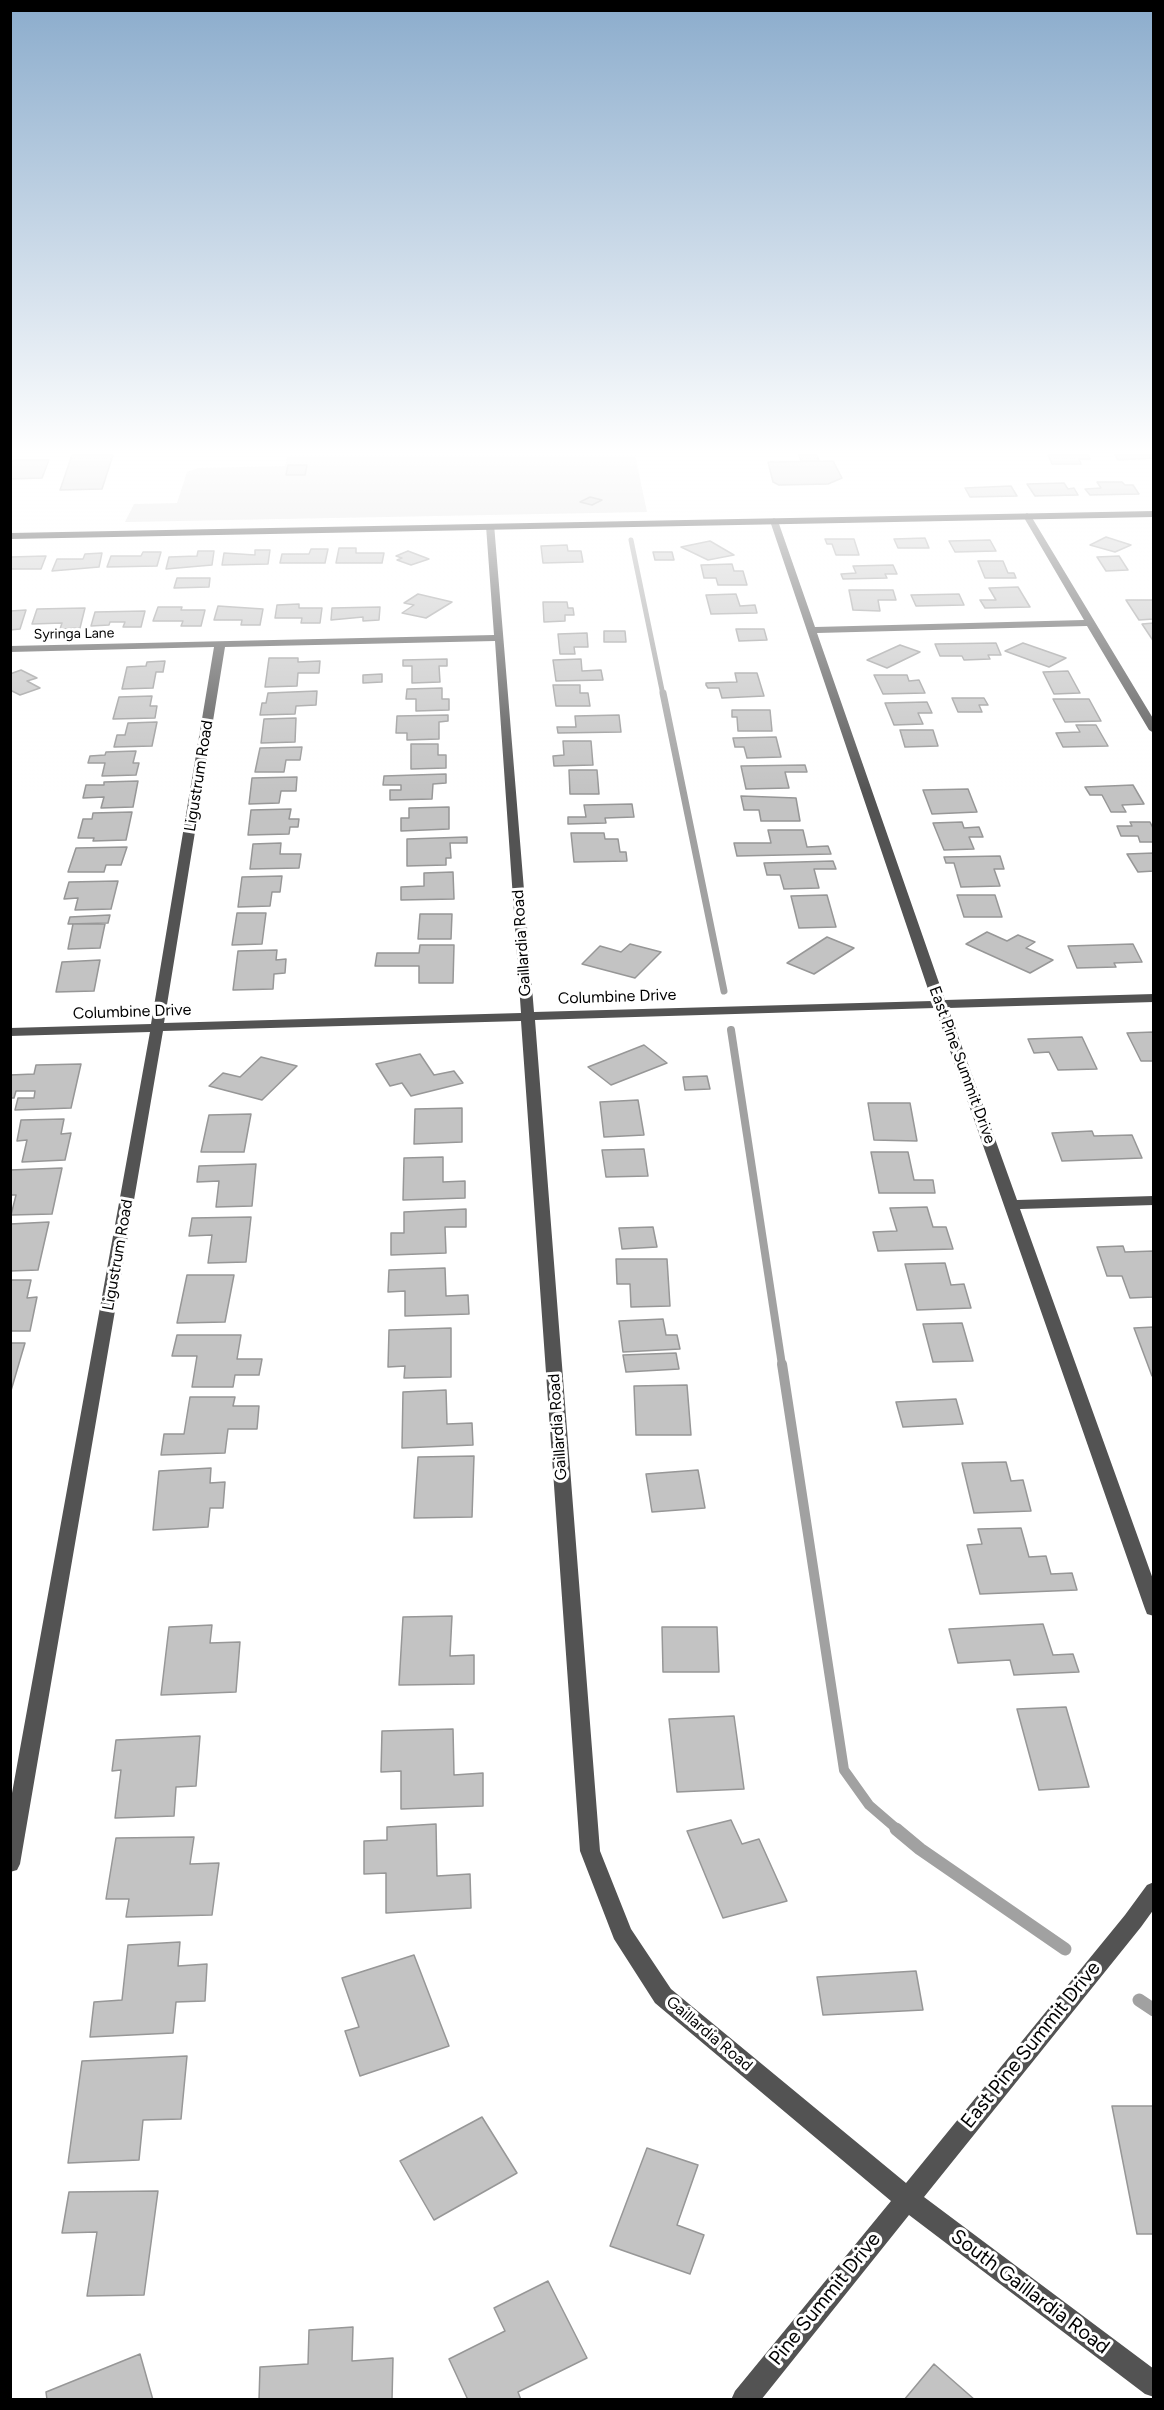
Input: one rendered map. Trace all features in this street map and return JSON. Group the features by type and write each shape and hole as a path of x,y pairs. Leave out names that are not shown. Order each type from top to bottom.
{"street":[{"name":"Gaillardia Road","path":"494,567 590,1851 622,1933 663,1996 906,2198"},
{"name":"East Pine Summit Drive","path":"790,567 940,1004 1154,1609"},
{"path":"1057,567 1154,730"},
{"path":"811,630 1089,623"},
{"name":"Syringa Lane","path":"10,649 499,638"},
{"name":"Ligustrum Road","path":"10,1864 158,1028 220,644"},
{"name":"Columbine Drive","path":"10,1032 1154,998"},
{"path":"1013,1205 1154,1200"},
{"name":"East Pine Summit Drive","path":"906,2198 1133,1921 1154,1891"},
{"name":"South Gaillardia Road","path":"906,2198 1154,2385"},
{"name":"Pine Summit Drive","path":"744,2400 906,2198"}],"building":[{"path":"10,567 42,567 41,569"},
{"path":"53,567 94,567 52,571"},
{"path":"702,567 733,567 734,571 743,571 747,585 718,585 716,578 704,578"},
{"path":"854,567 894,567 897,574 885,574 887,578 843,579 841,574 856,573"},
{"path":"981,567 1006,567 1008,573 1014,573 1016,578 985,578"},
{"path":"1104,567 1126,567 1128,570 1106,571"},
{"path":"177,578 210,578 209,587 174,588"},
{"path":"1018,587 1030,607 985,608 980,600 996,600 989,588"},
{"path":"849,590 893,590 896,600 878,600 880,611 853,610"},
{"path":"418,594 452,602 426,618 402,613 414,605 404,603"},
{"path":"736,594 740,606 755,605 757,613 711,614 706,595"},
{"path":"959,594 964,605 916,606 911,595"},
{"path":"1126,600 1154,600 1154,619 1139,620"},
{"path":"543,602 567,602 568,608 573,608 574,615 565,615 565,621 544,622"},
{"path":"299,604 299,608 322,608 320,623 301,623 302,618 275,618 277,605"},
{"path":"218,606 263,609 260,625 241,625 242,620 214,620"},
{"path":"158,607 205,610 201,626 181,626 183,621 153,621"},
{"path":"380,607 379,620 363,621 363,617 331,620 332,608"},
{"path":"85,608 80,628 60,629 62,623 32,624 37,609"},
{"path":"26,610 20,629 10,630 10,611"},
{"path":"145,611 141,627 123,627 125,622 91,626 95,612"},
{"path":"1154,623 1154,642 1142,624"},
{"path":"736,629 764,629 767,640 739,641"},
{"path":"604,631 625,631 626,642 604,642"},
{"path":"587,633 588,647 574,647 575,654 560,654 558,634"},
{"path":"996,643 1001,655 988,655 990,659 964,660 962,656 940,656 935,644"},
{"path":"1023,643 1066,658 1049,667 1005,651"},
{"path":"900,645 920,652 887,668 867,660"},
{"path":"269,658 298,658 298,662 320,661 319,673 298,673 297,686 265,687"},
{"path":"447,659 447,666 439,666 440,682 412,683 412,666 403,666 403,660"},
{"path":"581,659 582,671 601,670 603,680 556,681 553,660"},
{"path":"165,661 163,672 156,672 153,688 122,689 127,667 146,666 147,662"},
{"path":"21,670 37,678 27,681 40,688 20,695 10,690 10,674"},
{"path":"1068,671 1080,693 1054,694 1043,672"},
{"path":"735,673 757,673 764,696 722,698 719,688 708,688 706,685 706,683 737,682"},
{"path":"382,674 382,682 363,683 363,675"},
{"path":"874,675 907,675 909,681 919,680 925,693 883,694"},
{"path":"553,685 580,685 580,693 588,693 590,706 556,706"},
{"path":"442,688 442,699 449,699 449,710 416,711 416,699 406,699 407,689"},
{"path":"317,691 316,705 296,706 295,714 260,715 262,703 266,703 268,693"},
{"path":"152,696 150,706 157,706 155,718 113,719 119,697"},
{"path":"952,698 984,698 988,705 979,705 982,712 958,712"},
{"path":"1053,699 1089,699 1101,721 1065,722"},
{"path":"927,702 932,713 918,713 923,724 894,725 885,703"},
{"path":"732,710 770,710 772,731 738,731 737,717 732,717"},
{"path":"448,715 448,721 439,722 439,739 407,740 407,733 396,733 397,716"},
{"path":"619,715 621,732 558,733 557,727 576,727 575,716"},
{"path":"296,718 295,742 261,743 264,719"},
{"path":"157,722 152,746 114,747 117,735 125,735 128,723"},
{"path":"1076,725 1096,725 1108,746 1063,747 1056,733 1080,732"},
{"path":"900,730 933,730 938,746 905,747"},
{"path":"776,737 781,757 747,758 744,747 735,747 733,738"},
{"path":"563,741 591,741 593,765 554,766 553,756 564,755"},
{"path":"411,744 438,744 438,755 446,755 446,768 411,769"},
{"path":"302,747 300,760 286,760 284,772 255,772 260,748"},
{"path":"136,751 133,763 139,763 136,775 102,776 105,763 88,763 90,756 105,755 106,752"},
{"path":"805,765 807,772 785,772 789,788 746,789 741,766"},
{"path":"569,770 597,770 599,794 570,794"},
{"path":"446,774 446,783 433,784 432,799 390,800 390,790 401,790 401,785 383,785 384,776"},
{"path":"297,777 296,791 281,791 279,803 249,804 252,778"},
{"path":"138,781 133,807 101,808 104,797 83,798 86,785"},
{"path":"1133,785 1144,804 1122,805 1126,812 1111,812 1102,795 1090,795 1085,787"},
{"path":"968,789 977,812 932,814 923,790"},
{"path":"741,796 796,798 800,821 761,821 759,810 744,810"},
{"path":"632,804 634,817 605,818 606,823 568,824 568,817 586,817 584,805"},
{"path":"449,807 449,829 401,831 401,818 409,818 409,808"},
{"path":"291,809 289,819 299,819 298,827 290,827 289,834 248,835 251,810"},
{"path":"132,812 126,840 93,841 94,838 78,838 83,819 92,819 93,813"},
{"path":"962,822 964,828 979,827 983,837 969,837 974,849 944,850 933,823"},
{"path":"1130,822 1150,822 1154,830 1154,842 1140,842 1138,836 1121,836 1117,826 1132,826"},
{"path":"768,830 803,830 807,847 828,846 831,854 737,856 734,843 771,843"},
{"path":"571,833 604,833 605,839 618,839 620,852 626,852 627,861 574,862"},
{"path":"467,837 467,843 450,843 451,858 446,858 446,865 407,866 407,839"},
{"path":"281,843 280,854 301,854 299,868 250,869 253,844"},
{"path":"127,847 121,865 106,865 104,872 68,872 76,848"},
{"path":"1154,853 1154,871 1138,872 1127,854"},
{"path":"1000,856 1004,869 994,869 1000,886 961,887 954,863 946,863 944,857"},
{"path":"833,861 836,869 814,869 819,888 784,889 780,875 767,875 764,863"},
{"path":"453,872 454,899 401,900 401,887 424,886 424,873"},
{"path":"282,876 280,892 272,892 270,906 238,907 242,877"},
{"path":"118,881 111,909 75,910 78,898 64,899 69,882"},
{"path":"827,895 836,927 799,928 791,896"},
{"path":"957,895 995,895 1002,917 964,917"},
{"path":"237,913 266,913 262,944 232,945"},
{"path":"420,914 452,914 451,939 418,939"},
{"path":"110,915 108,923 68,924 70,917"},
{"path":"73,924 105,924 100,948 68,949"},
{"path":"987,932 1007,941 1018,935 1035,942 1026,948 1053,960 1030,973 966,944"},
{"path":"827,937 854,948 814,974 787,963"},
{"path":"630,944 661,952 635,978 582,964 600,946 621,952"},
{"path":"1133,944 1142,962 1114,963 1116,967 1077,968 1068,946"},
{"path":"420,945 454,945 453,983 419,983 419,966 375,966 377,953 419,953"},
{"path":"277,950 276,960 286,959 285,973 274,974 273,989 233,990 238,951"},
{"path":"100,960 94,991 56,992 62,962"},
{"path":"1154,1032 1154,1061 1141,1061 1127,1033"},
{"path":"1082,1037 1097,1069 1058,1070 1049,1052 1034,1053 1028,1039"},
{"path":"644,1045 667,1063 611,1085 588,1067"},
{"path":"420,1054 434,1075 454,1071 463,1083 411,1096 402,1083 390,1086 376,1064"},
{"path":"261,1057 297,1066 262,1100 209,1086 223,1073 240,1077"},
{"path":"81,1064 71,1108 15,1110 18,1098 34,1098 35,1091 16,1091 14,1098 10,1098 10,1075 34,1074 36,1065"},
{"path":"707,1076 710,1089 685,1090 683,1077"},
{"path":"638,1100 644,1135 604,1137 600,1102"},
{"path":"868,1103 910,1103 917,1141 874,1140"},
{"path":"462,1108 462,1142 414,1144 415,1109"},
{"path":"251,1114 244,1152 201,1152 209,1115"},
{"path":"64,1119 61,1134 71,1133 65,1160 22,1162 27,1140 17,1141 21,1120"},
{"path":"1092,1131 1094,1136 1132,1135 1142,1158 1062,1161 1052,1133"},
{"path":"644,1149 648,1176 606,1177 602,1150"},
{"path":"871,1152 908,1152 914,1180 933,1180 935,1193 879,1193"},
{"path":"443,1157 443,1182 465,1181 465,1198 403,1200 404,1158"},
{"path":"256,1164 252,1206 216,1207 219,1181 197,1182 199,1166"},
{"path":"62,1168 52,1214 11,1215 16,1195 10,1195 10,1170"},
{"path":"927,1207 933,1227 946,1227 953,1249 878,1251 873,1232 897,1231 890,1208"},
{"path":"466,1209 466,1227 445,1227 446,1253 391,1255 391,1233 404,1233 404,1212"},
{"path":"251,1217 246,1262 208,1263 212,1235 189,1236 192,1218"},
{"path":"49,1222 38,1270 10,1271 10,1224"},
{"path":"653,1227 657,1247 622,1249 619,1228"},
{"path":"1123,1246 1125,1252 1154,1251 1154,1297 1130,1298 1122,1276 1107,1276 1097,1247"},
{"path":"616,1259 667,1259 670,1306 631,1307 630,1284 617,1284"},
{"path":"945,1263 951,1285 964,1284 971,1308 917,1310 905,1264"},
{"path":"445,1268 446,1296 468,1295 469,1314 405,1316 405,1291 388,1292 389,1270"},
{"path":"187,1275 234,1275 225,1322 177,1323"},
{"path":"10,1280 31,1280 27,1298 37,1297 30,1331 10,1331"},
{"path":"663,1319 666,1335 677,1335 680,1349 623,1352 619,1321"},
{"path":"962,1323 973,1361 933,1362 923,1324"},
{"path":"1154,1327 1154,1376 1152,1376 1134,1328"},
{"path":"451,1328 451,1377 404,1378 405,1366 388,1367 389,1330"},
{"path":"177,1335 241,1335 237,1359 262,1359 259,1375 235,1375 233,1387 192,1387 197,1356 172,1356"},
{"path":"10,1343 25,1343 10,1394"},
{"path":"676,1353 679,1369 626,1372 623,1355"},
{"path":"687,1385 691,1435 636,1435 634,1386"},
{"path":"446,1390 447,1424 472,1423 473,1445 402,1448 403,1392"},
{"path":"190,1397 235,1397 233,1406 259,1406 257,1429 228,1429 225,1453 161,1455 164,1434 184,1434"},
{"path":"956,1399 963,1424 903,1427 896,1402"},
{"path":"474,1456 472,1517 414,1518 418,1457"},
{"path":"1006,1462 1011,1481 1023,1480 1031,1511 974,1513 962,1463"},
{"path":"211,1468 210,1483 225,1482 223,1508 210,1508 208,1527 153,1530 159,1471"},
{"path":"698,1470 705,1508 652,1512 646,1474"},
{"path":"1021,1528 1029,1557 1046,1556 1051,1574 1072,1573 1077,1590 980,1594 967,1545 982,1544 978,1529"},
{"path":"452,1616 450,1656 474,1655 474,1684 399,1685 403,1617"},
{"path":"1043,1624 1053,1655 1073,1654 1079,1672 1014,1675 1010,1660 958,1663 949,1629"},
{"path":"212,1625 210,1643 240,1642 236,1692 161,1695 169,1627"},
{"path":"662,1627 717,1627 719,1672 663,1672"},
{"path":"1066,1707 1089,1787 1039,1790 1017,1709"},
{"path":"734,1716 744,1789 677,1792 669,1719"},
{"path":"453,1729 454,1775 483,1773 483,1806 401,1809 401,1771 381,1772 382,1731"},
{"path":"200,1736 196,1786 176,1787 174,1816 115,1818 121,1770 112,1771 116,1740"},
{"path":"731,1820 742,1844 759,1839 787,1901 723,1918 687,1831"},
{"path":"436,1824 437,1876 470,1874 471,1908 386,1913 386,1873 364,1874 364,1841 387,1840 387,1827"},
{"path":"194,1837 190,1864 219,1863 212,1915 126,1917 129,1899 106,1899 116,1838"},
{"path":"180,1942 178,1966 207,1964 205,2001 176,2002 173,2033 90,2037 94,2002 122,2000 128,1945"},
{"path":"414,1955 449,2046 360,2076 345,2031 359,2027 342,1978"},
{"path":"916,1971 923,2010 823,2015 817,1977"},
{"path":"187,2056 181,2119 143,2120 139,2160 68,2163 82,2061"},
{"path":"1112,2106 1154,2106 1154,2234 1137,2234"},
{"path":"482,2117 517,2173 434,2220 400,2161"},
{"path":"647,2148 698,2165 677,2225 704,2235 690,2274 610,2246"},
{"path":"158,2191 144,2295 87,2296 97,2232 62,2233 69,2192"},
{"path":"548,2281 587,2358 518,2392 521,2400 468,2400 449,2359 505,2331 494,2308"},
{"path":"353,2327 352,2361 393,2358 392,2400 259,2400 260,2367 308,2364 309,2330"},
{"path":"140,2354 153,2400 47,2400 46,2392"},
{"path":"934,2364 975,2400 904,2400"}],"waterway":[{"path":"637,567 663,695"},
{"path":"663,693 724,991"},
{"path":"731,1030 782,1365"},
{"path":"782,1364 844,1770 869,1805 898,1830"},
{"path":"896,1829 920,1849 1065,1949"},
{"path":"1139,2000 1154,2010"}]}
